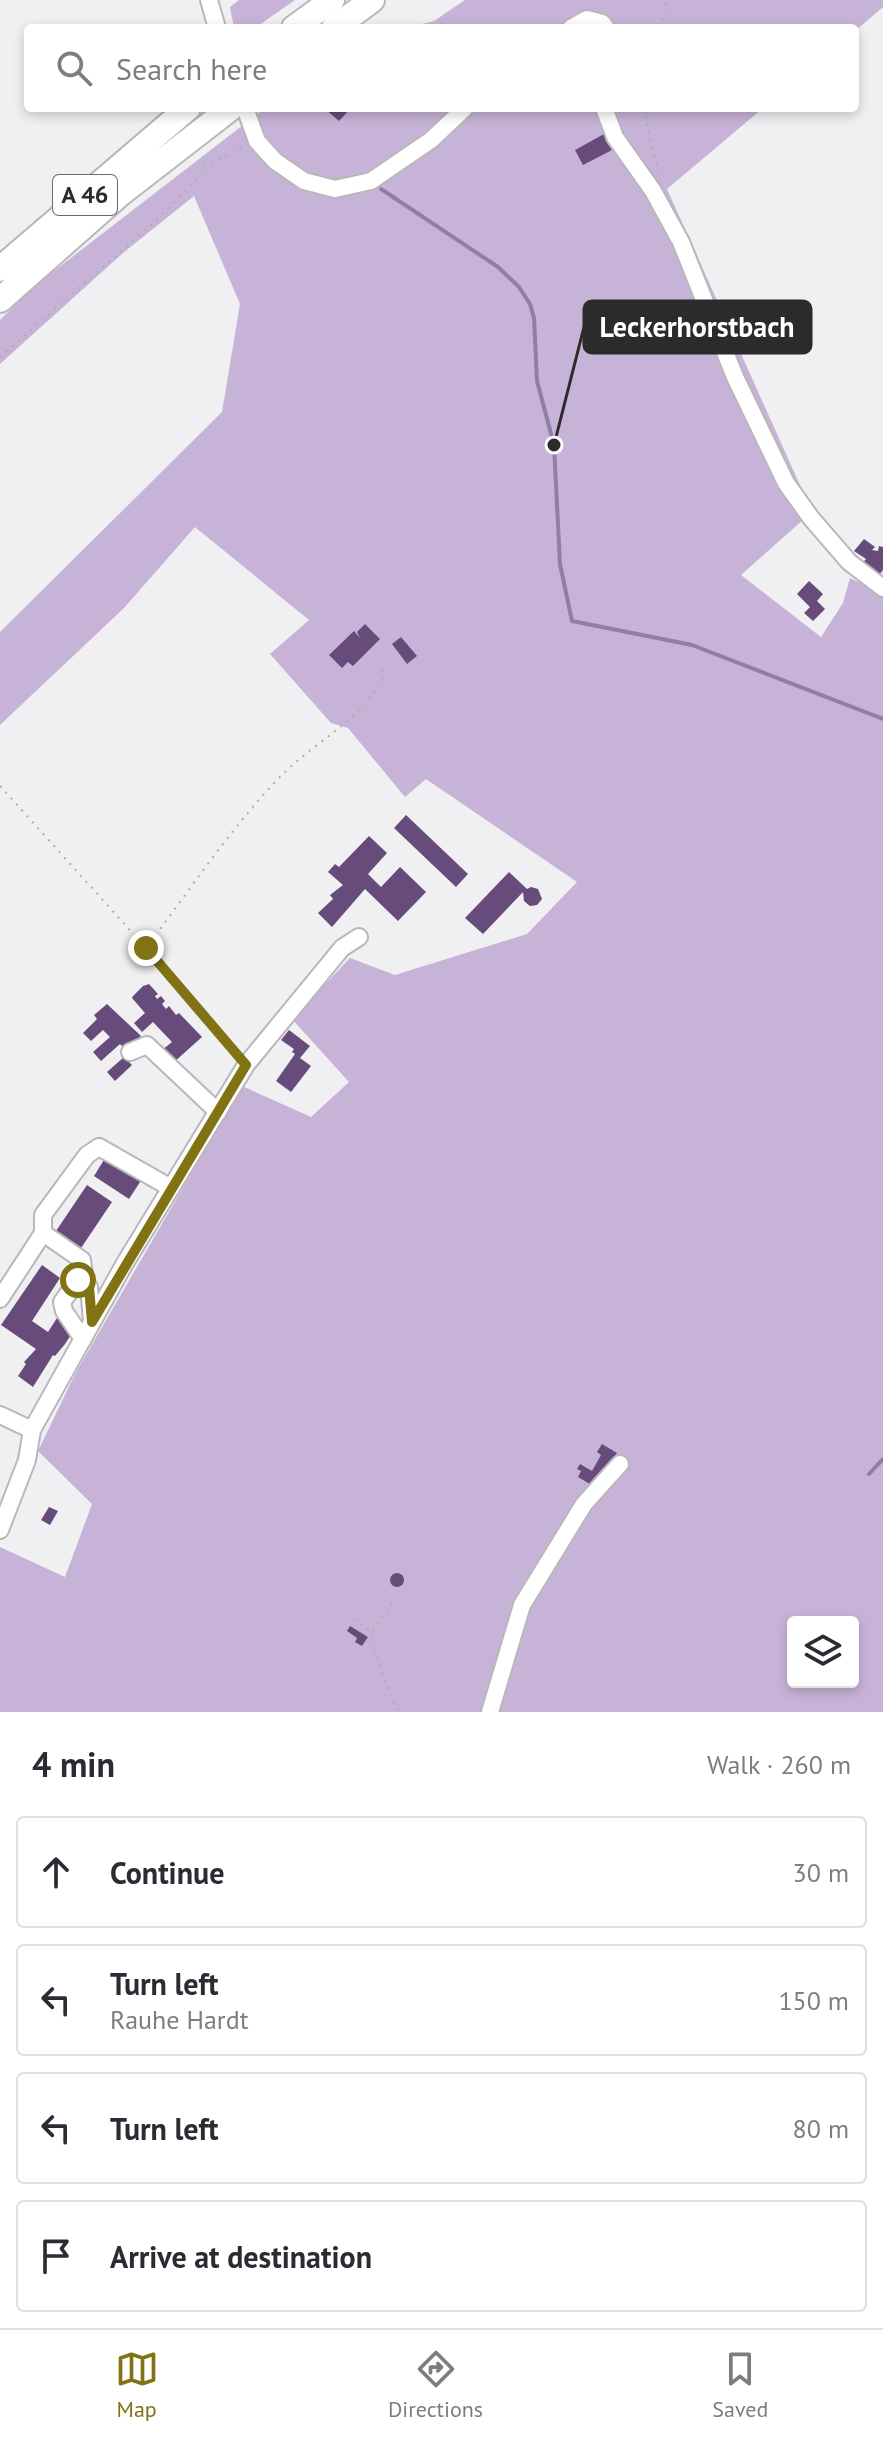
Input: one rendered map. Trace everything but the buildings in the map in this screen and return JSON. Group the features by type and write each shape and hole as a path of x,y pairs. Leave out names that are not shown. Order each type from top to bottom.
{"highway":[{"path":"299,24 332,0"},
{"path":"345,24 364,17"},
{"name":"A 46","path":"0,300 120,194 230,112"},
{"path":"114,152 180,114"},
{"name":"A 46","path":"0,269 180,114"}],"street":[{"path":"214,2 217,24"},
{"path":"578,24 587,19 603,24"},
{"path":"236,112 275,161 304,181 335,189 371,181 431,140 461,112"},
{"path":"606,112 615,137 653,191 681,242 735,377 786,483 804,510 849,562 883,588"},
{"path":"0,1530 27,1460 32,1430 171,1188 246,1065 342,948 359,937"},
{"path":"130,1052 147,1045 218,1112"},
{"path":"0,1299 43,1233 43,1215 87,1155 99,1147 171,1188"},
{"path":"43,1233 82,1260 89,1287 92,1322"},
{"path":"83,1339 64,1311 62,1302 78,1280 85,1281"},
{"path":"0,1415 32,1430"},
{"path":"490,1712 522,1605 584,1504 620,1464"}],"path":[{"path":"661,24 667,0"},
{"path":"646,112 660,178 653,191"},
{"path":"0,357 150,226 193,184 204,166 257,141"},
{"path":"146,948 243,820 279,778 346,723 368,699 384,675 379,664"},
{"path":"0,786 246,1065"},
{"path":"393,1601 372,1632 375,1652 395,1707 402,1712"},
{"path":"354,1619 372,1632"}],"shaded area":[{"path":"239,0 295,0 261,24 233,24 230,7"},
{"path":"465,0 883,0 883,7 859,28 859,24 422,24 434,21"},
{"path":"260,112 758,112 667,189 812,512 741,575 821,637 843,603 850,578 883,594 883,1712 0,1712 0,1547 65,1577 92,1504 38,1451 76,1372 242,1086 311,1117 349,1082 292,1019 350,958 395,975 527,934 577,882 426,779 405,797 348,728 331,723 270,654 309,620 195,527 124,608 0,725 0,632 222,412 240,304 194,196 123,253 0,364 0,320 32,288"}],"waterway":[{"path":"381,189 498,267 519,287 530,304 534,318 537,381 554,445 560,564 572,621 692,645 883,719"},
{"path":"869,1474 883,1459"}],"place":[{"name":"Leckerhorstbach","path":"554,445"}],"route":[{"path":"78,1280 85,1281 89,1287 92,1322 246,1065 146,948"}]}
